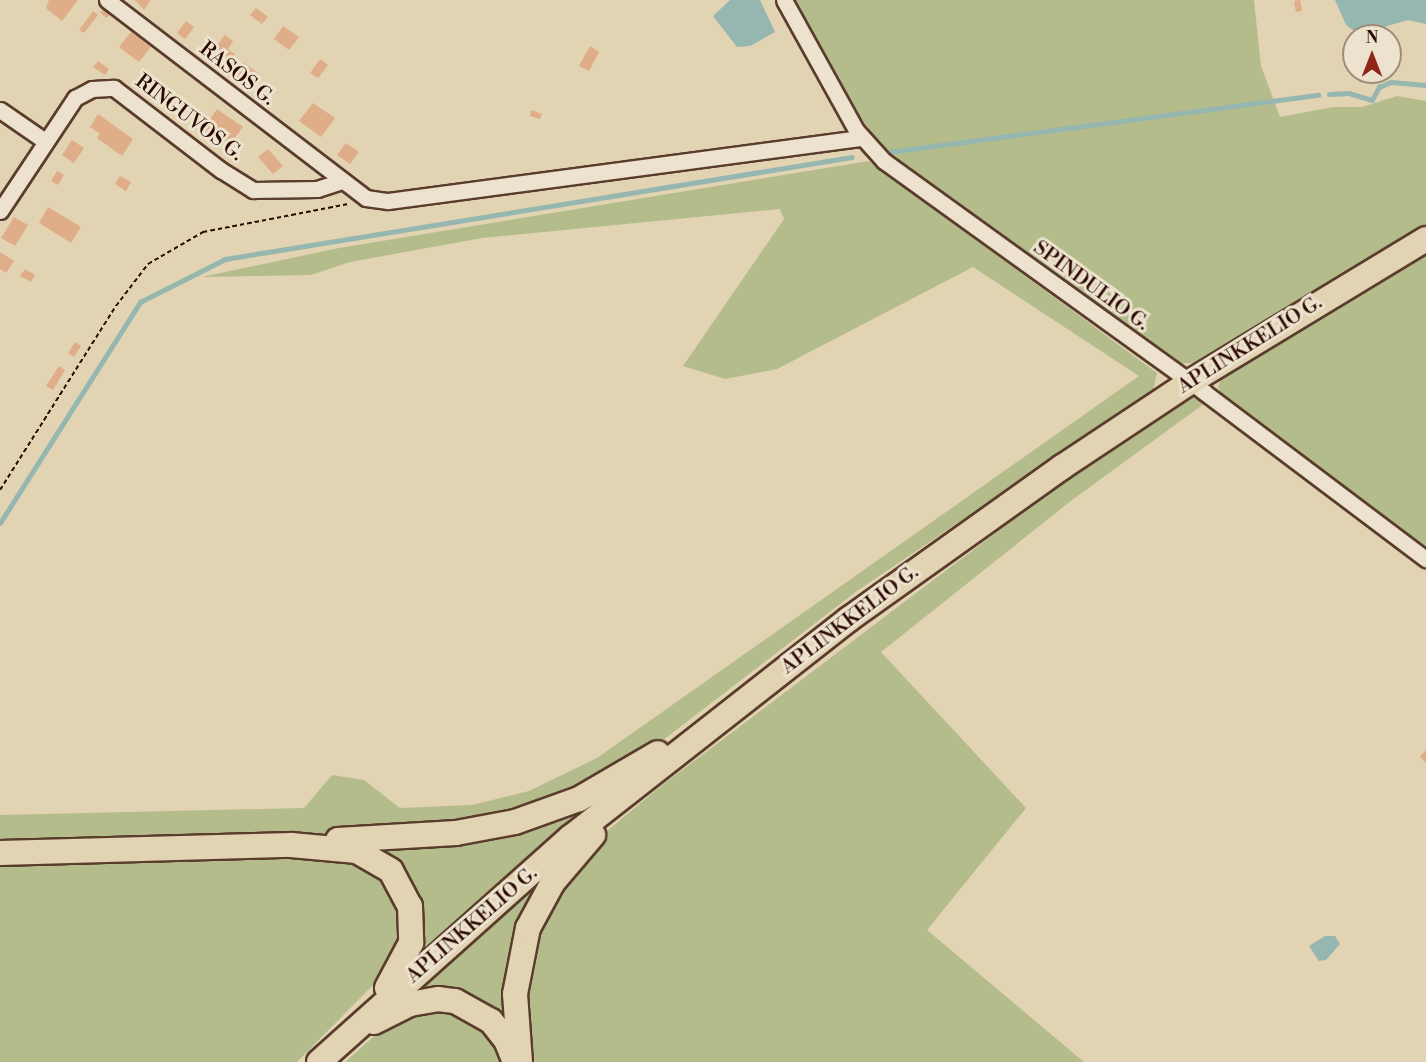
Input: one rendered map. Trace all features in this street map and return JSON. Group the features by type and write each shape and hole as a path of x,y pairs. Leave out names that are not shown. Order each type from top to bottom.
{"highway":[{"name":"APLINKKELIO G.","path":"319,1062 571,837 729,710 975,528 1190,382 1426,238"},
{"path":"2,853 291,845 456,833 515,822 579,799 729,710"},
{"path":"520,1062 515,994 528,928 553,882 632,790"},
{"path":"291,845 357,851 377,860 402,886 410,906 411,943 398,973 367,1017"},
{"path":"348,1035 410,1004 438,999 455,1001 491,1021 507,1040 515,1062"}],"street":[{"name":"RASOS G.","path":"108,0 366,198"},
{"name":"SPINDULIO G.","path":"784,0 862,138 884,161 1190,382 1426,559"},
{"name":"RINGUVOS G.","path":"0,211 75,98 92,89 114,88 221,170 253,190 317,189 341,181"},
{"path":"0,110 45,141"},
{"path":"366,198 388,201 862,138"}],"path":[{"path":"0,490 116,306 148,264 204,232 316,212 366,198"}],"green space":[{"path":"791,0 1254,0 1261,66 1280,117 1333,107 1362,107 1397,96 1426,101 1426,227 1206,357 1193,363 1174,364 892,159 855,110"},
{"path":"869,161 1157,373 1153,391 857,591 667,737 606,777 521,814 295,836 0,843 0,815 304,808 332,775 364,780 400,808 472,805 529,791 597,758 1139,376 973,267 777,369 725,379 683,366 784,219 780,209 482,238 350,262 311,275 202,277 339,248"},
{"path":"1426,253 1426,547 1225,400 1218,387 1221,380 1246,359"},
{"path":"1194,397 1205,403 1072,500 881,652 1026,808 927,930 1084,1062 527,1062 520,993 544,907 601,836 661,786 1075,473 1185,399"},
{"path":"598,799 412,962 419,933 372,845"},
{"path":"347,856 391,882 406,934 378,980 297,1062 0,1062 0,863"},
{"path":"548,872 510,1034 432,989 413,991"},
{"path":"445,1005 481,1022 509,1062 345,1062 391,1021"}],"water":[{"path":"730,0 760,0 775,32 750,46 737,47 713,16"},
{"path":"1335,0 1426,0 1426,24 1408,20 1394,24 1346,24"},
{"path":"1325,936 1335,936 1340,944 1326,960 1319,961 1309,946"}],"building":[{"path":"49,0 78,0 62,21 46,8"},
{"path":"135,0 151,0 144,10"},
{"path":"1300,0 1302,11 1296,12 1294,1"},
{"path":"105,7 112,12 107,18 100,13"},
{"path":"256,8 268,17 262,24 250,15"},
{"path":"93,11 98,15 84,33 79,30"},
{"path":"186,21 194,27 185,39 177,33"},
{"path":"283,26 299,37 289,50 274,39"},
{"path":"131,32 151,47 139,62 119,47"},
{"path":"225,35 233,41 228,49 235,54 224,70 207,58"},
{"path":"590,46 599,52 589,71 579,66"},
{"path":"320,59 328,65 318,78 310,73"},
{"path":"98,61 109,69 105,75 93,67"},
{"path":"243,62 259,74 248,89 232,77"},
{"path":"313,103 335,118 321,137 299,121"},
{"path":"217,109 243,127 227,148 202,130"},
{"path":"531,110 542,114 540,119 530,116"},
{"path":"98,114 133,139 122,156 97,138 100,134 90,127"},
{"path":"72,140 84,148 74,163 62,155"},
{"path":"346,143 359,152 350,164 337,155"},
{"path":"268,149 283,166 273,174 258,157"},
{"path":"57,171 64,175 58,185 51,181"},
{"path":"120,176 131,182 126,191 115,184"},
{"path":"48,207 81,227 71,243 39,223"},
{"path":"14,217 28,225 15,246 1,238"},
{"path":"0,252 14,261 6,273 0,269"},
{"path":"25,269 35,275 31,282 20,276"},
{"path":"75,342 81,346 74,357 68,353"},
{"path":"59,366 65,370 53,390 46,386"},
{"path":"1426,750 1426,763 1420,757"}],"waterway":[{"path":"1329,94 1349,93 1372,100 1379,87 1391,82 1426,85"},
{"path":"889,152 1318,95"},
{"path":"0,523 140,302 225,259 852,157"}]}
